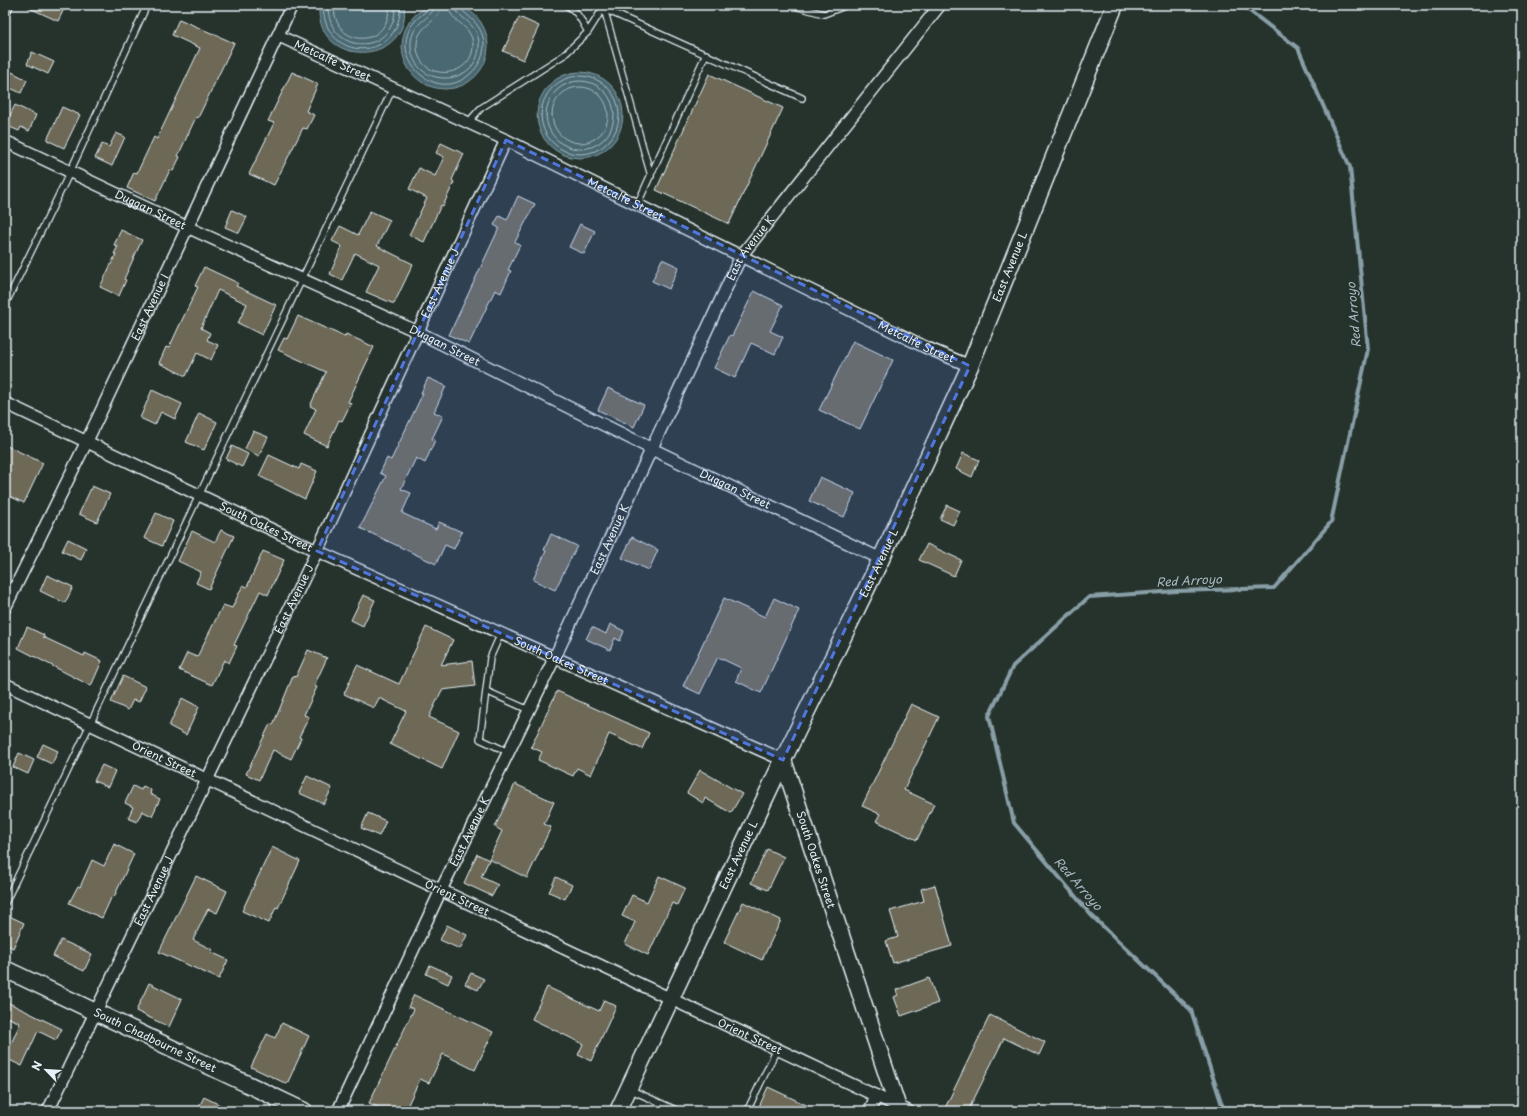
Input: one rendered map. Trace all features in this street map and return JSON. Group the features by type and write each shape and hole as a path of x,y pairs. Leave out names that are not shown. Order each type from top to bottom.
{"main road":[{"name":"East Avenue L","path":"618,1111 881,559 970,366 1112,12"},
{"name":"South Oakes Street","path":"784,760 901,1109"},
{"name":"South Chadbourne Street","path":"5,969 304,1111"}],"street":[{"path":"5,10 7,5"},
{"name":"East Avenue I","path":"5,608 88,441 187,227 279,36 292,5"},
{"name":"East Avenue K","path":"338,1111 441,890 555,657 650,448 741,256 940,5"},
{"name":"Metcalfe Street","path":"279,36 506,140 925,347 970,366"},
{"name":"East Avenue J","path":"48,1111 94,1012 317,551 506,140"},
{"name":"Duggan Street","path":"5,141 187,227 418,332 650,448 881,559"},
{"name":"South Oakes Street","path":"5,403 88,441 317,551 784,760"},
{"name":"Orient Street","path":"5,684 901,1109"},
{"path":"869,1111 876,1096"}],"lane":[{"path":"5,305 70,172 147,5"},
{"path":"566,5 572,8 581,19 588,32"},
{"path":"791,5 824,14 847,5"},
{"path":"470,124 482,108 564,55 588,32 603,6"},
{"path":"603,6 802,98"},
{"path":"603,6 651,176"},
{"path":"637,205 706,54"},
{"path":"5,903 393,88"},
{"path":"501,633 490,658 480,739 508,752"},
{"path":"486,691 529,710"},
{"path":"747,1111 777,1049"},
{"path":"629,1089 678,1111"}],"highlighted area":[{"path":"506,140 970,366 783,760 317,551"}],"water":[{"path":"445,3 461,7 475,16 484,30 488,46 484,62 475,76 461,85 445,89 429,85 415,76 406,62 402,46 406,30 415,16 429,7"},
{"path":"319,5 404,5 403,25 394,40 380,49 363,52 347,50 332,41 322,26"},
{"path":"580,72 596,75 604,79 616,91 620,99 623,115 620,131 616,139 604,151 596,155 580,158 564,155 556,151 544,139 540,131 537,115 540,99 544,91 556,79 564,75"}],"building":[{"path":"23,5 66,5 58,21"},
{"path":"519,17 539,26 523,60 503,51"},
{"path":"179,19 234,43 198,118 196,117 178,156 180,157 173,171 170,170 155,201 127,188 134,172 137,173 154,137 157,139 200,48 172,35"},
{"path":"32,52 54,62 48,74 27,64"},
{"path":"12,72 27,80 21,93 6,86"},
{"path":"292,72 318,84 306,111 314,115 307,129 303,128 274,185 249,174 274,123 268,121"},
{"path":"709,74 783,108 729,224 656,190"},
{"path":"15,105 36,115 29,131 21,127 19,131 5,125"},
{"path":"62,107 80,115 64,148 47,140"},
{"path":"116,133 125,137 112,166 95,158 102,144 109,147"},
{"path":"441,143 464,154 452,180 454,182 443,206 441,205 424,242 409,235 427,198 409,189 419,168 435,176 444,157 436,153"},
{"path":"518,196 535,204 515,242 520,245 508,270 511,271 501,293 495,290 469,344 449,335 499,228 494,225 499,216 507,220"},
{"path":"232,210 247,217 239,233 225,227"},
{"path":"370,211 390,220 377,246 413,264 394,304 366,292 379,265 355,253 342,280 330,274 342,246 332,241 340,226 358,235"},
{"path":"580,224 595,231 584,254 569,247"},
{"path":"121,230 142,240 124,279 126,280 119,296 100,287 116,254 114,254 118,246 114,245"},
{"path":"662,259 679,267 669,289 652,281"},
{"path":"204,267 238,283 236,286 276,305 262,335 238,323 247,304 218,290 201,328 210,333 207,340 218,345 211,360 197,353 186,376 159,363 166,347 169,348 198,287 195,286"},
{"path":"754,291 783,305 770,331 783,337 775,354 751,343 735,378 714,368 730,335 732,336"},
{"path":"298,316 345,337 346,334 374,347 348,402 351,403 342,421 339,420 327,446 304,435 316,409 310,406 326,372 278,350 284,338 287,339"},
{"path":"853,341 893,360 860,429 819,410"},
{"path":"428,378 446,386 434,412 443,416 432,439 435,440 425,463 416,458 401,489 411,493 402,513 436,529 439,522 462,532 454,549 445,545 436,564 360,528 386,476 380,473 387,458 391,460 423,393 421,393"},
{"path":"608,388 644,405 634,427 598,410"},
{"path":"152,390 182,404 175,419 161,412 155,425 140,418"},
{"path":"199,413 217,422 204,450 186,442"},
{"path":"253,431 268,437 259,456 245,449"},
{"path":"5,445 43,463 24,503 5,494"},
{"path":"232,446 248,454 242,467 226,459"},
{"path":"963,453 979,460 972,477 956,469"},
{"path":"269,455 299,469 301,464 317,471 305,499 259,476"},
{"path":"820,477 855,493 844,517 809,501"},
{"path":"92,486 110,494 97,522 79,514"},
{"path":"947,505 960,511 953,525 940,519"},
{"path":"156,513 173,521 162,546 144,538"},
{"path":"221,530 234,536 209,589 196,583 201,572 178,561 192,531 215,542"},
{"path":"551,534 577,546 555,590 533,580 546,551 544,550"},
{"path":"632,537 658,550 649,570 622,558"},
{"path":"68,539 86,548 81,560 62,551"},
{"path":"927,544 961,560 954,576 919,560"},
{"path":"263,551 284,560 268,595 260,591 234,645 237,646 229,663 224,660 212,685 179,670 187,653 197,657 223,605 232,608 243,585 247,587"},
{"path":"47,575 73,587 65,603 40,591"},
{"path":"363,595 375,600 363,626 351,620"},
{"path":"724,598 765,617 774,598 799,610 761,693 736,681 741,668 718,657 700,694 683,686"},
{"path":"610,624 624,631 620,641 615,638 610,650 586,639 592,627 606,634"},
{"path":"27,627 44,635 43,637 84,656 85,653 102,661 91,686 18,648"},
{"path":"426,627 453,640 441,665 472,661 475,686 442,690 429,717 459,731 442,769 390,744 406,711 379,698 374,708 344,694 357,665 399,684"},
{"path":"308,650 327,658 314,686 317,687 304,715 309,717 299,737 301,738 291,759 273,750 259,780 246,774 270,724 273,725 293,676 296,677"},
{"path":"123,676 146,687 139,702 133,700 128,710 111,702"},
{"path":"557,691 649,733 642,749 609,734 591,775 577,768 573,776 538,760 542,752 531,747"},
{"path":"182,698 199,707 186,735 169,726"},
{"path":"911,704 939,717 904,790 934,804 917,840 876,821 880,814 862,806"},
{"path":"43,744 58,751 52,764 37,757"},
{"path":"19,753 34,760 28,774 13,767"},
{"path":"102,765 115,771 108,787 94,781"},
{"path":"700,770 742,794 731,813 705,798 703,803 687,793"},
{"path":"307,776 332,788 324,804 299,793"},
{"path":"515,784 554,802 544,824 551,827 527,878 489,859 502,831 495,827"},
{"path":"133,786 141,790 143,786 151,790 150,794 160,799 152,816 142,811 137,822 128,818 133,807 125,803"},
{"path":"368,813 386,821 379,836 361,828"},
{"path":"114,844 134,854 114,897 112,896 102,918 69,903 78,886 80,887 92,860 104,866"},
{"path":"272,847 300,861 278,908 276,907 269,923 242,911"},
{"path":"767,849 784,857 768,890 751,883"},
{"path":"477,854 489,860 481,877 498,885 492,896 464,883"},
{"path":"196,876 227,891 217,913 208,909 193,940 213,950 211,952 228,960 219,979 159,952"},
{"path":"659,876 685,888 677,905 672,903 648,955 625,944 635,922 622,916 632,895 647,902"},
{"path":"556,877 572,885 565,899 549,892"},
{"path":"935,885 952,946 893,963 886,941 898,937 890,911 924,901 921,889"},
{"path":"743,902 781,920 762,960 724,942"},
{"path":"5,914 24,923 13,948 5,944"},
{"path":"447,925 467,935 460,949 440,940"},
{"path":"61,940 92,954 84,971 53,956"},
{"path":"430,965 452,975 448,984 426,974"},
{"path":"471,973 484,979 478,990 465,984"},
{"path":"929,978 938,1003 901,1016 894,997 898,995 896,990"},
{"path":"149,983 182,999 169,1027 136,1011"},
{"path":"547,987 599,1011 604,1000 616,1006 591,1061 578,1055 583,1044 532,1019"},
{"path":"414,995 493,1032 475,1070 443,1054 429,1083 420,1079 405,1111 385,1111 369,1103 414,1009 408,1007"},
{"path":"5,1001 62,1029 56,1040 38,1031 22,1066 5,1058 20,1023 5,1016"},
{"path":"990,1015 1045,1042 1039,1055 1004,1038 968,1111 952,1111 945,1108"},
{"path":"282,1023 309,1036 287,1084 251,1067 267,1034 275,1038"},
{"path":"768,1087 819,1111 757,1111"},
{"path":"204,1097 232,1111 197,1111"}],"waterway":[{"name":"Red Arroyo","path":"1224,1111 1191,1010 1091,915 1014,823 989,716 1013,666 1089,597 1177,591 1274,588 1331,522 1368,349 1350,167 1298,48 1242,5"}]}
